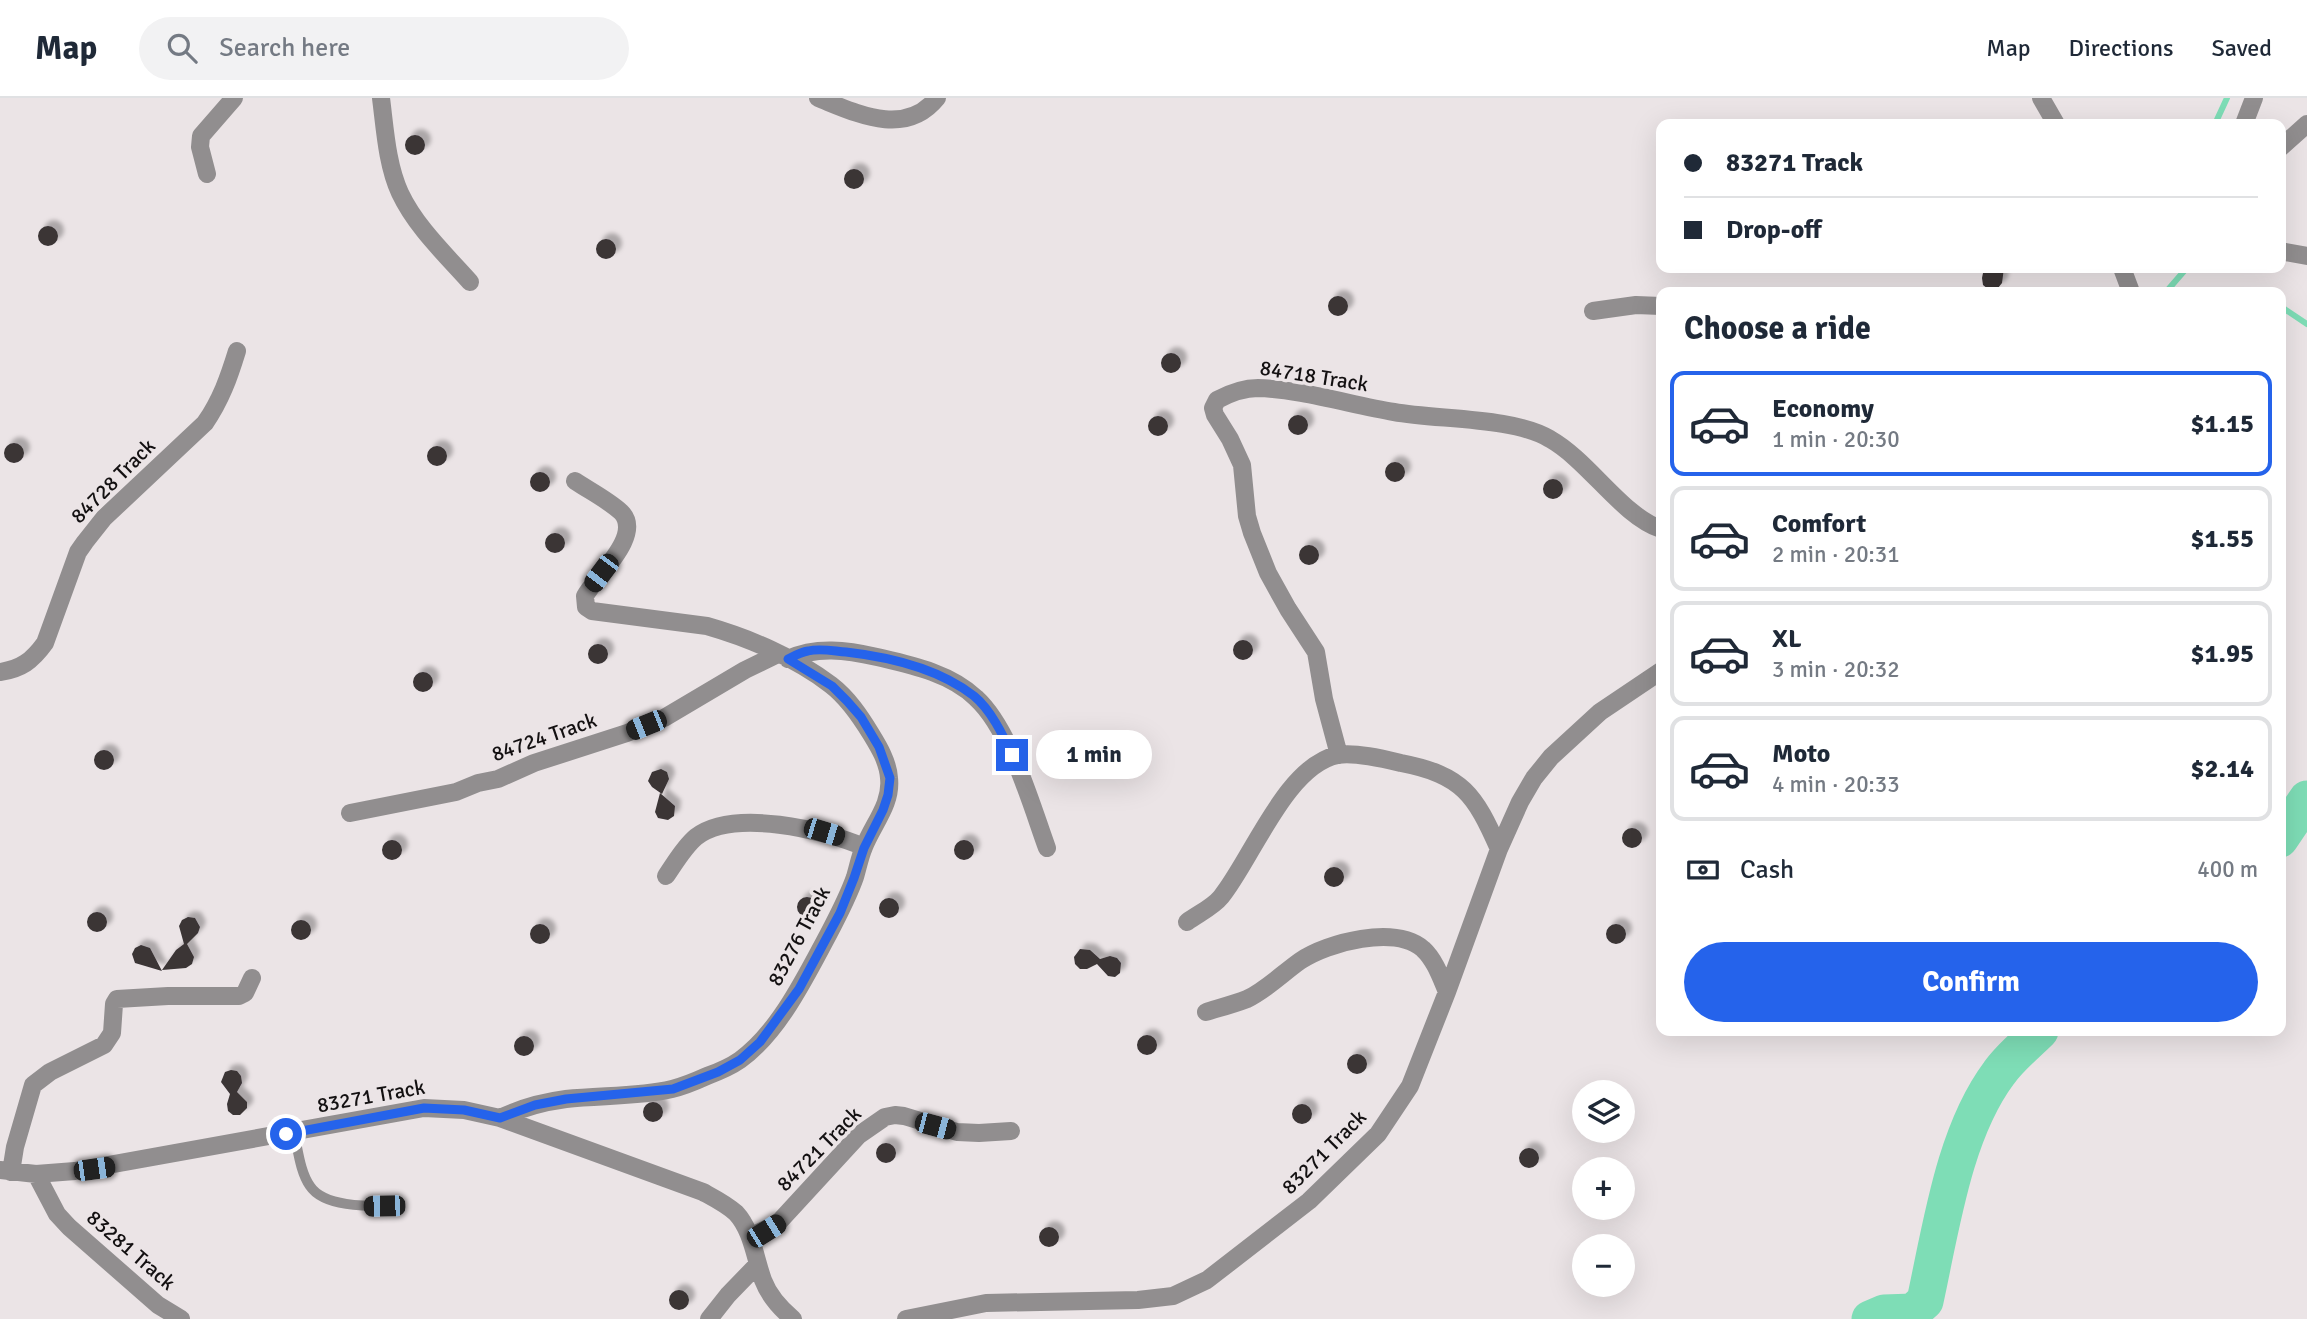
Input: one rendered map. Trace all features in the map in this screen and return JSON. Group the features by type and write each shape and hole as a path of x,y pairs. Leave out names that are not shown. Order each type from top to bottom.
{"street":[{"path":"207,174 200,147 201,136 234,98"},
{"path":"381,98 391,163 400,193 427,234 470,282"},
{"path":"818,98 874,119 889,121 906,119 917,114 937,98"},
{"path":"2041,98 2053,119"},
{"path":"2246,119 2255,98"},
{"path":"2286,143 2307,124"},
{"path":"2286,252 2307,256"},
{"path":"1592,311 1617,306 1656,306"},
{"name":"84728 Track","path":"0,672 17,669 37,655 45,643 78,552 104,518 205,423 226,387 237,351"},
{"name":"84718 Track","path":"1339,755 1324,699 1316,652 1268,573 1252,533 1247,516 1242,465 1215,415 1214,403 1217,400 1242,390 1268,389 1395,413 1476,421 1538,432 1572,453 1641,519 1656,526"},
{"name":"83276 Track","path":"500,1118 535,1105 566,1099 673,1089 718,1072 740,1060 760,1042 799,989 840,913 864,848 888,795 890,778 886,763 861,717 832,686 783,657 707,626 589,610 584,602 585,596 625,542 628,527 621,513 575,481"},
{"name":"84724 Track","path":"350,813 456,792 498,779 541,760 628,733 664,718 745,670 783,657 819,650 867,655 906,664 939,675 976,697 1004,738 1047,848"},
{"name":"83271 Track","path":"906,1319 986,1303 1158,1299 1173,1296 1207,1280 1309,1202 1378,1134 1410,1086 1499,849 1520,802 1551,757 1600,712 1656,674"},
{"path":"1187,922 1220,898 1273,814 1296,784 1316,765 1339,755 1424,767 1452,779 1478,806 1499,849"},
{"path":"666,876 697,837 738,824 778,825 824,832 864,848"},
{"path":"1206,1012 1246,999 1317,951 1352,940 1404,940 1425,951 1447,992"},
{"path":"5,1171 15,1147 33,1084 50,1072 104,1045 112,1034 114,1004 117,999 239,996 245,993 252,978"},
{"name":"83271 Track","path":"5,1171 36,1174 75,1171 424,1108 464,1110 500,1118 703,1192 737,1214 750,1237 772,1298 793,1319"},
{"name":"84721 Track","path":"750,1237 778,1223 859,1135 885,1117 904,1116 957,1132 1011,1131"},
{"name":"83281 Track","path":"36,1174 57,1214 69,1227 150,1298 181,1319"},
{"path":"709,1319 758,1264"}],"lane":[{"path":"294,1133 305,1177 311,1188 322,1197 334,1202 399,1206"}],"building":[{"path":"415,135 422,138 425,145 422,152 415,155 408,152 405,145 408,138"},
{"path":"854,169 861,172 864,179 861,186 854,189 847,186 844,179 847,172"},
{"path":"48,226 55,229 58,236 55,243 48,246 41,243 38,236 41,229"},
{"path":"606,239 613,242 616,249 613,256 606,259 599,256 596,249 599,242"},
{"path":"1983,273 2003,273 1999,287 1986,287"},
{"path":"1338,296 1345,299 1348,306 1345,313 1338,316 1331,313 1328,306 1331,299"},
{"path":"1171,353 1178,356 1181,363 1178,370 1171,373 1164,370 1161,363 1164,356"},
{"path":"1298,415 1305,418 1308,425 1305,432 1298,435 1291,432 1288,425 1291,418"},
{"path":"1158,416 1165,419 1168,426 1165,433 1158,436 1151,433 1148,426 1151,419"},
{"path":"14,443 21,446 24,453 21,460 14,463 7,460 4,453 7,446"},
{"path":"437,446 444,449 447,456 444,463 437,466 430,463 427,456 430,449"},
{"path":"1395,462 1402,465 1405,472 1402,479 1395,482 1388,479 1385,472 1388,465"},
{"path":"540,472 547,475 550,482 547,489 540,492 533,489 530,482 533,475"},
{"path":"1553,479 1560,482 1563,489 1560,496 1553,499 1546,496 1543,489 1546,482"},
{"path":"555,533 562,536 565,543 562,550 555,553 548,550 545,543 548,536"},
{"path":"1309,545 1316,548 1319,555 1316,562 1309,565 1302,562 1299,555 1302,548"},
{"path":"1243,640 1250,643 1253,650 1250,657 1243,660 1236,657 1233,650 1236,643"},
{"path":"594,644 602,644 608,654 602,664 594,664 588,658 588,650"},
{"path":"423,672 430,675 433,682 430,689 423,692 416,689 413,682 416,675"},
{"path":"104,750 111,753 114,760 111,767 104,770 97,767 94,760 97,753"},
{"path":"661,769 667,772 669,779 662,794 648,781 652,772"},
{"path":"660,793 675,806 674,816 668,820 658,818 655,812"},
{"path":"1628,828 1636,828 1642,838 1636,848 1628,848 1622,842 1622,834"},
{"path":"392,840 399,843 402,850 399,857 392,860 385,857 382,850 385,843"},
{"path":"964,840 971,843 974,850 971,857 964,860 957,857 954,850 957,843"},
{"path":"1334,867 1341,870 1344,877 1341,884 1334,887 1327,884 1324,877 1327,870"},
{"path":"807,897 814,900 817,907 814,914 807,917 800,914 797,907 800,900"},
{"path":"889,898 896,901 899,908 896,915 889,918 882,915 879,908 882,901"},
{"path":"97,912 104,915 107,922 104,929 97,932 90,929 87,922 90,915"},
{"path":"195,918 200,927 187,944 194,957 192,964 186,968 162,970 176,950 184,944 179,926 182,920"},
{"path":"301,920 308,923 311,930 308,937 301,940 294,937 291,930 294,923"},
{"path":"540,924 547,927 550,934 547,941 540,944 533,941 530,934 533,927"},
{"path":"1616,924 1623,927 1626,934 1623,941 1616,944 1609,941 1606,934 1609,927"},
{"path":"141,945 150,948 162,971 135,963 132,954 135,948"},
{"path":"1080,949 1090,950 1100,959 1110,956 1117,958 1121,963 1120,973 1115,977 1108,976 1097,964 1080,969 1075,964 1074,957"},
{"path":"1147,1035 1154,1038 1157,1045 1154,1052 1147,1055 1140,1052 1137,1045 1140,1038"},
{"path":"524,1036 531,1039 534,1046 531,1053 524,1056 517,1053 514,1046 517,1039"},
{"path":"1357,1054 1364,1057 1367,1064 1364,1071 1357,1074 1350,1071 1347,1064 1350,1057"},
{"path":"237,1071 241,1076 242,1083 237,1092 247,1102 247,1108 240,1115 233,1115 228,1111 230,1094 221,1082 225,1072"},
{"path":"653,1102 660,1105 663,1112 660,1119 653,1122 646,1119 643,1112 646,1105"},
{"path":"1302,1104 1309,1107 1312,1114 1309,1121 1302,1124 1295,1121 1292,1114 1295,1107"},
{"path":"886,1143 893,1146 896,1153 893,1160 886,1163 879,1160 876,1153 879,1146"},
{"path":"1529,1148 1536,1151 1539,1158 1536,1165 1529,1168 1522,1165 1519,1158 1522,1151"},
{"path":"1049,1227 1056,1230 1059,1237 1056,1244 1049,1247 1042,1244 1039,1237 1042,1230"},
{"path":"679,1290 686,1293 689,1300 686,1307 679,1310 672,1307 669,1300 672,1293"}],"waterway":[{"path":"2217,119 2227,98"},
{"path":"2170,287 2182,273"},
{"path":"2286,310 2307,324"},
{"path":"2286,830 2307,799"},
{"path":"1870,1319 1884,1313 1913,1312 1925,1301 1951,1182 1971,1124 1999,1073 2035,1036"}],"route":[{"path":"286,1134 424,1108 464,1110 500,1118 535,1105 566,1099 673,1089 718,1072 740,1060 760,1042 799,989 840,913 864,848 883,810 890,778 879,747 861,717 832,686 788,659 808,651 828,650 867,655 939,675 976,697 990,715 1012,755"}]}
